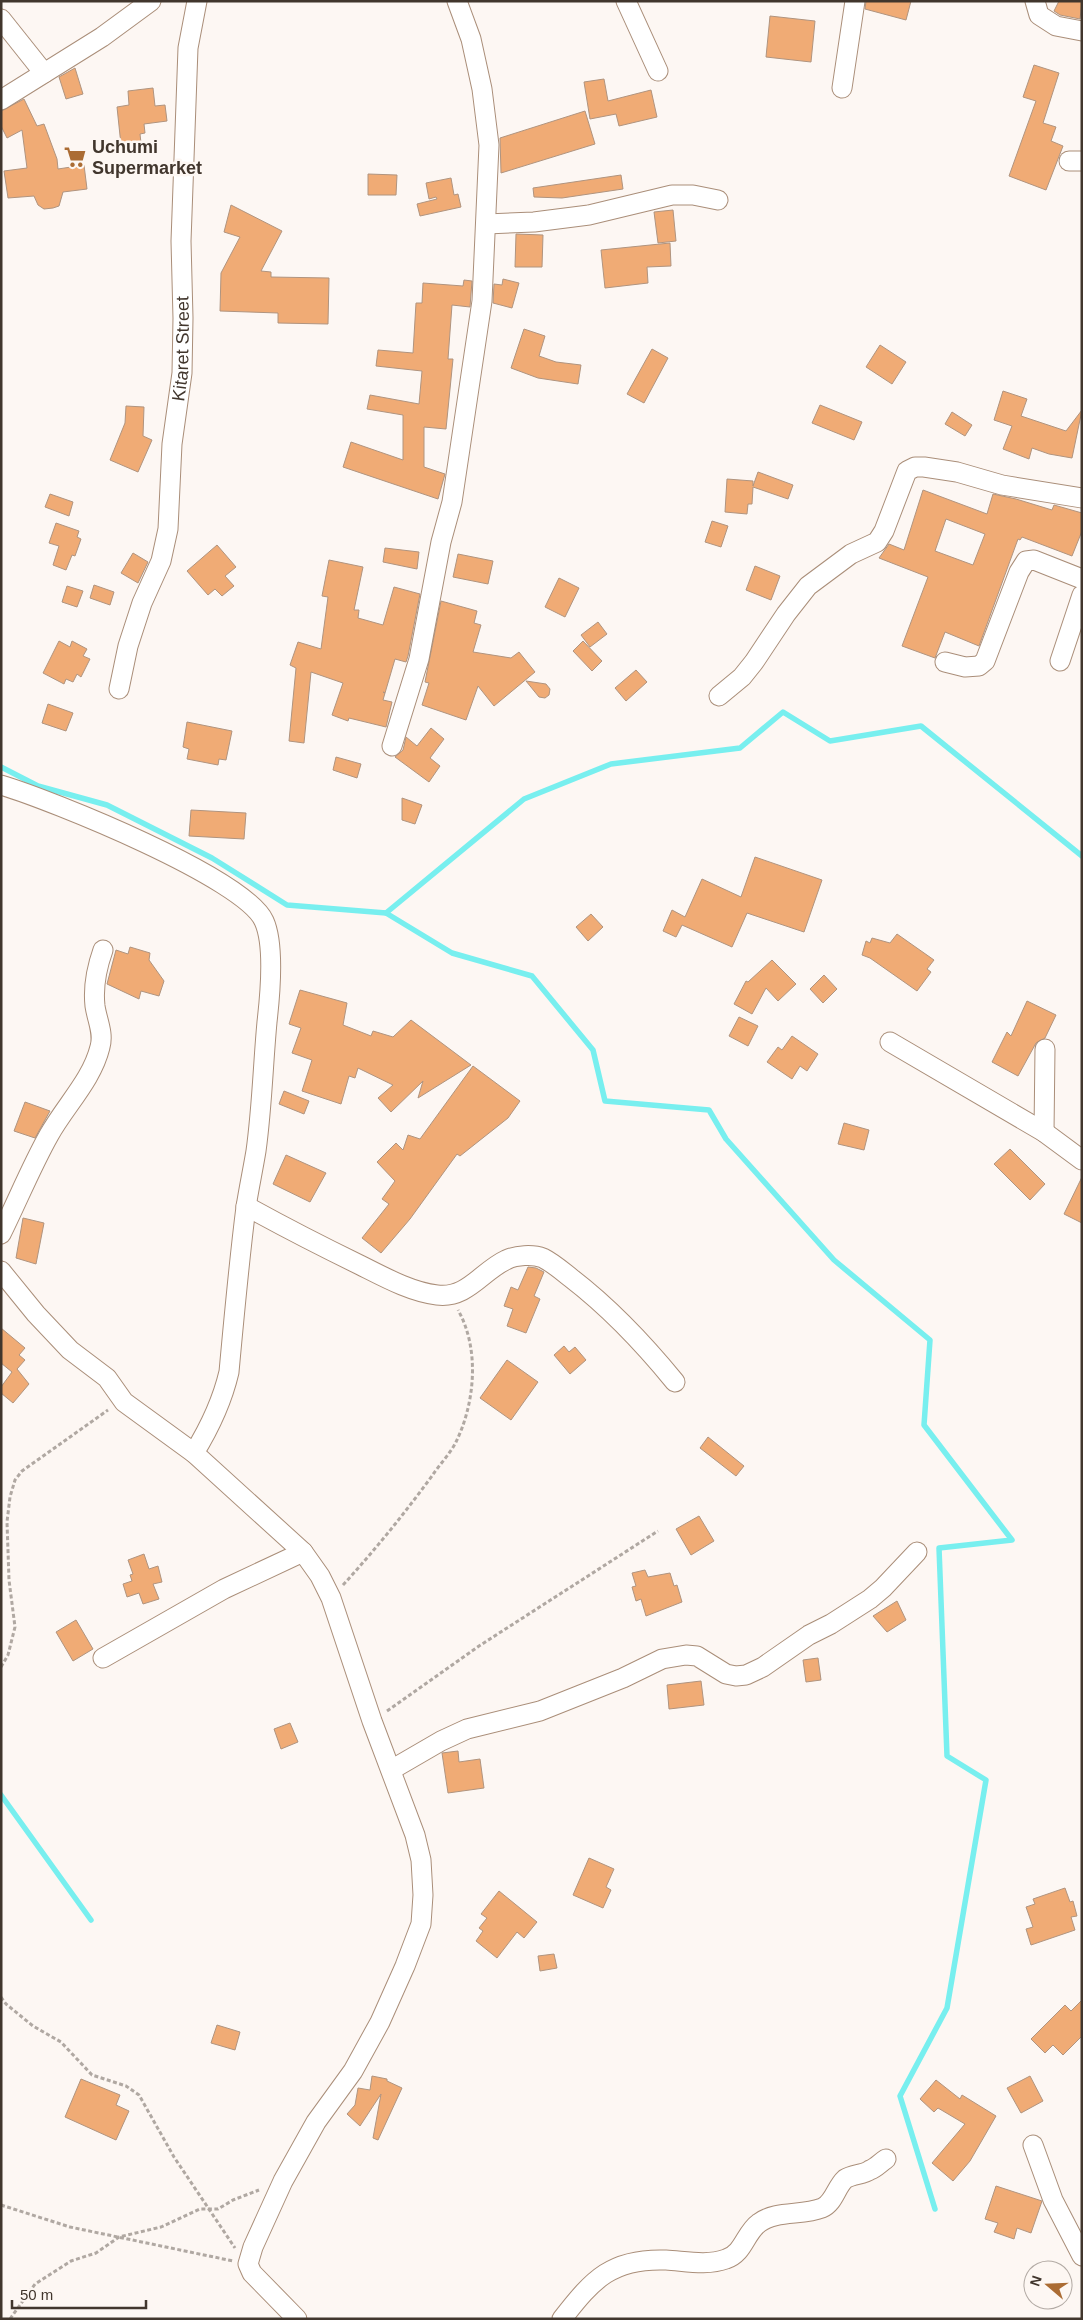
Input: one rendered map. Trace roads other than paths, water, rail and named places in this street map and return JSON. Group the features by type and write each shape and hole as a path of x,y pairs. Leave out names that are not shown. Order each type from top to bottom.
{"street":[{"path":"1,100 102,37 151,1"},
{"name":"Kitaret Street","path":"118,689 128,646 142,603 161,561 168,529 172,444 182,373 181,241 188,48 197,1"},
{"path":"392,746 419,659 441,542 452,502 482,301 489,145 471,38 457,1"},
{"path":"626,1 658,71"},
{"path":"842,88 855,1"},
{"path":"1035,1 1039,15 1056,26 1082,31"},
{"path":"1,19 44,73"},
{"path":"486,224 534,222 589,215 672,195 693,195 718,200"},
{"path":"719,696 742,677 808,586 851,554 877,542 884,531 900,483 907,471 915,467 924,467 957,472 1002,485 1082,498"},
{"path":"945,662 966,667 979,666 985,661 1019,572 1026,561 1034,560 1082,580"},
{"path":"1060,661 1082,595"},
{"path":"1,785 29,794 109,826 198,871 238,894 264,920 268,939 270,999 256,1150 246,1206 229,1372 223,1398 194,1453"},
{"path":"1,1234 50,1135 97,1057 102,1033 95,1005 95,992 102,950"},
{"path":"890,1042 1044,1132 1082,1160"},
{"path":"1044,1132 1045,1049"},
{"path":"246,1206 311,1242 380,1275 413,1289 437,1295 450,1295 463,1291 506,1260 529,1256 542,1258 597,1300 641,1342 675,1382"},
{"path":"1,1271 36,1314 70,1350 107,1378 124,1402 194,1453 302,1552 320,1576 331,1598 372,1721 415,1835 421,1860 423,1895 421,1924 405,1966 380,2022 354,2071 316,2122 283,2182 253,2247 248,2264 252,2274 296,2319"},
{"path":"103,1658 224,1589 302,1552"},
{"path":"391,1770 441,1741 467,1729 540,1711 623,1678 662,1659 686,1655 697,1656 726,1674 736,1676 763,1667 809,1635 831,1624 870,1599 884,1588 917,1552"},
{"path":"1034,2145 1053,2200 1082,2256"},
{"path":"562,2319 584,2291 606,2272 630,2263 666,2260 684,2263 727,2259 739,2251 757,2224 766,2218 824,2208 844,2180 870,2171 886,2159"}],"waterway":[{"path":"1,767 38,786 107,805 212,858 287,905 386,913 524,799 611,764 740,748 783,712 830,741 921,726 1082,856"},
{"path":"386,913 452,953 532,976 593,1050 605,1101 709,1110 726,1139 834,1260 930,1340 924,1425 1012,1540 939,1548 947,1756 986,1780 947,2008 900,2096 935,2209"},
{"path":"1,1795 91,1920"}],"place":[{"name":"Uchumi Supermarket","path":"75,157"}]}
